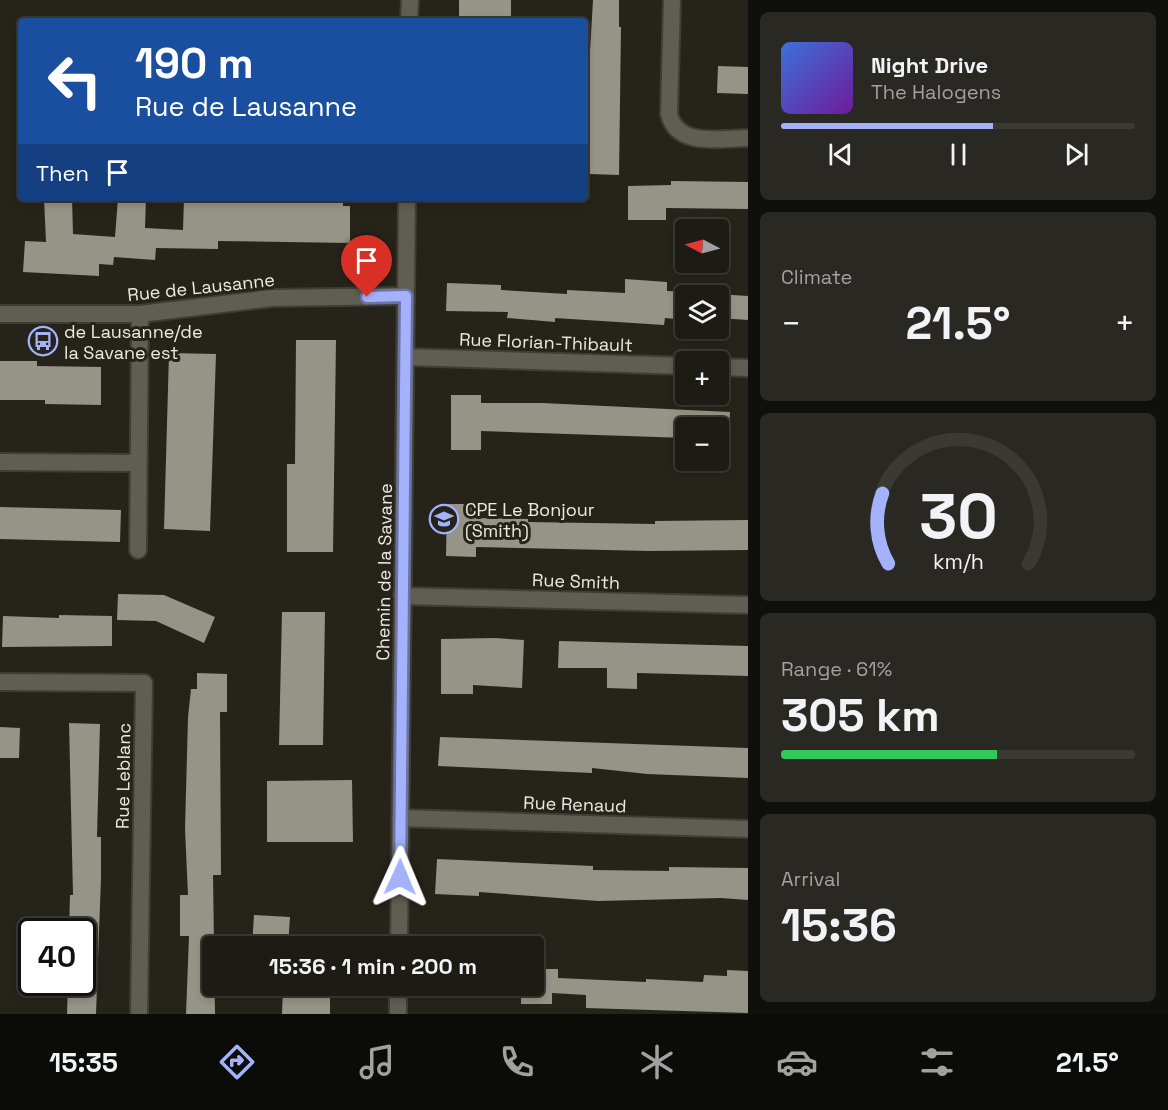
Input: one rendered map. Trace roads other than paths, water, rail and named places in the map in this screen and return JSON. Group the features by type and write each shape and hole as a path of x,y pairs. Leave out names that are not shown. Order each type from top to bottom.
{"street":[{"path":"410,0 410,18"},
{"path":"672,0 669,114 671,123 679,133 702,138 748,138"},
{"name":"Chemin de la Savane","path":"399,936 408,201"},
{"name":"Rue de Lausanne","path":"0,314 140,314 272,298 406,296"},
{"path":"138,550 140,314"},
{"name":"Rue Florian-Thibault","path":"406,357 675,366"},
{"path":"729,367 748,368"},
{"path":"0,462 139,463"},
{"name":"Rue Smith","path":"402,596 748,605"},
{"name":"Rue Leblanc","path":"0,682 144,683 140,1014"},
{"name":"Rue Renaud","path":"400,818 748,829"},
{"path":"398,996 398,1014"}],"place":[{"name":"de Lausanne/de la Savane est","path":"43,341"},
{"name":"CPE Le Bonjour (Smith)","path":"444,519"}]}
